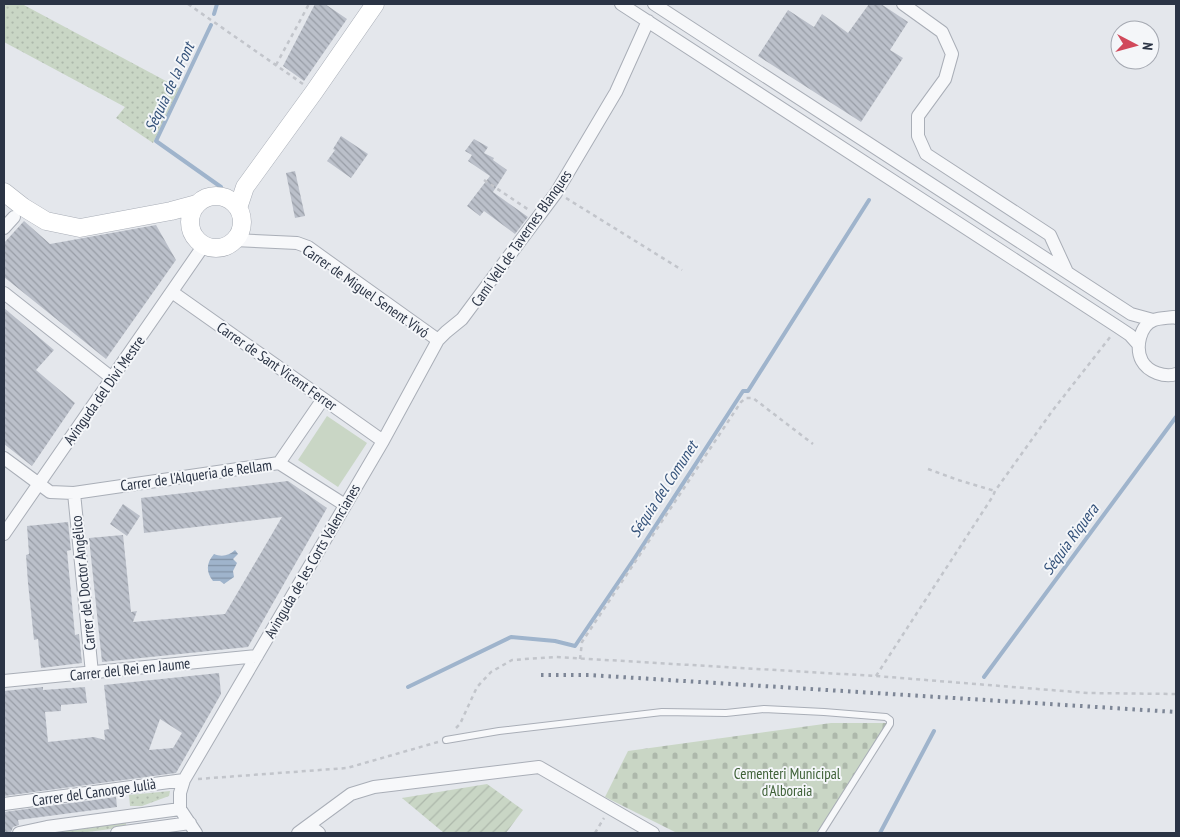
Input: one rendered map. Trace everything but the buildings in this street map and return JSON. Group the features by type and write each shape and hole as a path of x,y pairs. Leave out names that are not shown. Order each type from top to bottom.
{"street":[{"path":"238,208 245,187 375,4"},
{"path":"621,4 1130,335 1138,344 1142,361 1154,373 1171,376 1176,374"},
{"path":"654,4 1131,314 1154,320 1176,317"},
{"path":"903,4 942,32 952,54 944,79 918,116 918,136 926,154 1050,236 1067,272"},
{"name":"Camí Vell de Tavernes Blanques","path":"438,340 462,319 556,193 616,92 648,21"},
{"path":"223,197 245,187"},
{"path":"4,192 23,207 46,220 80,228 171,211 197,204 209,197 223,197 238,208 242,225 240,233 230,244 217,248 204,245 195,237 190,222 197,204"},
{"path":"171,211 190,222"},
{"path":"4,228 14,217"},
{"name":"Carrer de Miguel Senent Vivó","path":"234,240 297,243 308,247 438,340"},
{"name":"Avinguda del Diví Mestre","path":"4,534 204,245"},
{"name":"Carrer de Sant Vicent Ferrer","path":"172,292 383,441"},
{"path":"4,293 112,378"},
{"path":"1138,344 1143,330 1154,320"},
{"name":"Avinguda de les Corts Valencianes","path":"184,780 383,441 438,340"},
{"path":"279,463 324,399"},
{"name":"Carrer de l'Alqueria de Rellam","path":"4,458 50,492 74,493 279,463 345,505"},
{"name":"Carrer del Doctor Angélico","path":"74,493 92,672"},
{"name":"Carrer del Rei en Jaume","path":"4,681 256,656"},
{"path":"298,833 314,829 351,794 374,787 539,767 653,833"},
{"path":"184,780 180,793 180,809 193,828"},
{"name":"Carrer del Canonge Julià","path":"4,804 184,780"},
{"path":"19,833 47,827 180,809"},
{"path":"117,833 193,828"}],"lane":[{"path":"446,740 499,731 662,712 726,713 764,709 886,717 890,720 890,724 821,833"}],"path":[{"path":"188,4 314,92"},
{"path":"276,65 309,4"},
{"path":"484,180 525,209 540,215"},
{"path":"556,193 682,270"},
{"path":"876,676 995,491 1053,410 1118,327"},
{"path":"580,659 582,642 741,402 746,398 753,398 813,444"},
{"path":"928,469 995,491"},
{"path":"184,780 347,768 446,740 460,724 477,687 491,672 512,660 556,657 876,676 1088,692 1176,694"},
{"path":"595,833 610,808"}],"green space":[{"path":"4,4 22,4 179,88 153,143 116,118 125,107 4,42"},
{"path":"327,416 367,443 338,487 298,460"},
{"name":"Cementeri Municipal d'Alboraia","path":"831,723 887,723 817,833 677,833 605,797 628,751"},
{"path":"487,784 523,810 506,833 444,833 402,798"},
{"path":"170,791 169,796 142,806 130,806 129,795"},
{"path":"126,821 126,827 80,833 50,833 49,831"}],"water":[{"path":"235,550 238,554 233,559 237,563 233,571 234,577 224,584 220,581 213,581 208,568 211,557 214,554 230,554"}],"waterway":[{"name":"Séquia de la Font","path":"214,14 217,4"},
{"name":"Séquia de la Font","path":"211,25 156,141 221,187"},
{"name":"Séquia del Comunet","path":"408,687 511,637 555,641 575,646 743,391 748,391 869,200"},
{"name":"Séquia Riquera","path":"984,677 1176,417"},
{"name":"Séquia Riquera","path":"880,833 934,731"}],"railway":[{"path":"541,675 589,675 1176,712"}]}
